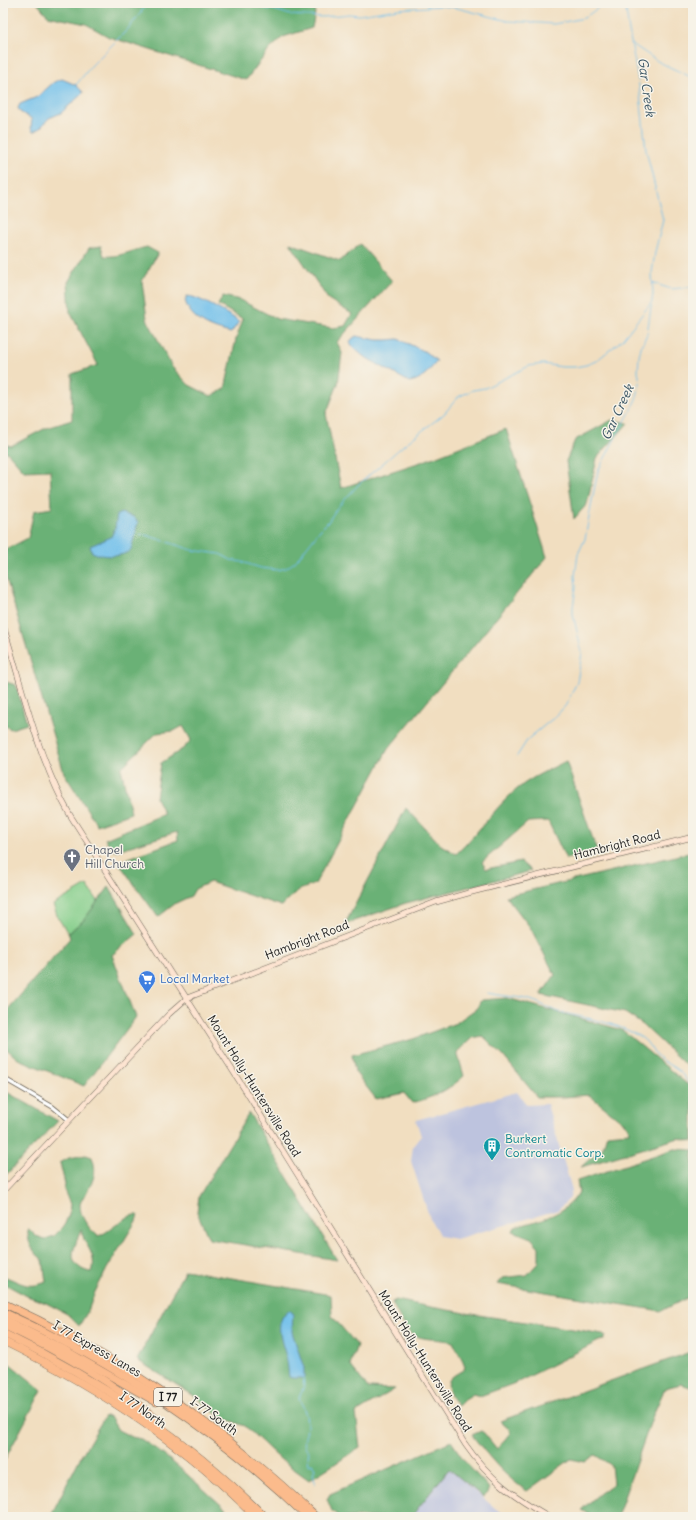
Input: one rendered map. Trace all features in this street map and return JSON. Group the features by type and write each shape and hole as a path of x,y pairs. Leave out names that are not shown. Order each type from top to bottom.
{"highway":[{"name":"I-77 South","path":"3,1303 72,1338 130,1372 174,1401 258,1465 316,1517"},
{"name":"I 77 Express Lanes","path":"3,1312 68,1344 146,1390 201,1428 254,1470 307,1517"},
{"path":"3,1319 71,1354 201,1428"},
{"path":"3,1325 62,1355 114,1386 148,1412 190,1449"},
{"name":"I 77","path":"3,1333 38,1350 97,1384 142,1413 190,1449 224,1478 265,1517"},
{"name":"I 77 North","path":"3,1341 68,1375 131,1415 202,1468 256,1517"}],"main road":[{"name":"Mount Holly-Huntersville Road","path":"3,625 41,753 61,799 470,1452 502,1487 520,1500 550,1517"},
{"name":"Hambright Road","path":"3,1191 169,1014 187,998 436,902 693,837"}],"street":[{"path":"3,1078 52,1107 69,1120"}],"shaded area":[{"path":"517,1092 527,1105 547,1104 572,1190 569,1199 558,1210 456,1239 440,1236 430,1219 411,1161 413,1146 421,1136 416,1120"},
{"path":"449,1469 496,1509 511,1517 411,1517"}],"green space":[{"path":"37,3 315,3 316,8 312,28 283,37 269,50 246,80 109,37 86,24 48,16"},
{"path":"290,243 340,261 360,244 392,281 337,342 342,353 338,384 326,414 341,488 424,461 506,429 547,557 388,749 315,884 299,890 281,906 210,882 195,889 191,896 176,903 158,917 118,862 178,840 177,832 114,851 105,839 164,814 156,798 161,763 184,748 191,740 183,726 174,731 157,733 121,768 131,813 97,825 64,773 3,568 3,551 28,538 34,511 52,508 50,470 24,471 8,453 3,450 3,444 11,446 46,428 72,420 72,374 98,365 70,312 68,282 89,248 101,246 104,256 120,255 147,247 158,253 142,281 147,319 172,367 189,385 211,396 225,389 236,339 243,319 218,305 223,296 240,300 277,319 333,328 345,326 352,314 328,299"},
{"path":"612,420 628,423 597,458 587,504 574,519 566,461 575,440"},
{"path":"3,681 16,685 27,724 11,729 3,725"},
{"path":"566,761 597,851 566,859 548,821 528,822 482,862 486,869 521,862 531,871 406,903 345,924 406,808 441,845 456,854 515,791 535,777"},
{"path":"693,852 693,1072 643,1025 625,1013 541,995 555,975 530,927 506,896"},
{"path":"87,885 98,901 83,921 68,933 58,918 53,905"},
{"path":"109,887 137,934 112,955 136,1017 84,1086 18,1059 3,1046 3,1015 70,938 68,933 83,921"},
{"path":"507,998 622,1030 693,1089 693,1142 679,1138 581,1167 603,1147 607,1134 629,1132 628,1126 589,1095 537,1097 504,1057 483,1036 472,1038 457,1052 464,1076 433,1096 412,1103 404,1093 376,1099 355,1072 352,1055 413,1039 456,1023 477,1008 481,1000"},
{"path":"3,1090 58,1121 3,1178"},
{"path":"249,1113 337,1260 209,1239 197,1212 199,1196"},
{"path":"674,1149 693,1150 693,1295 661,1311 497,1284 502,1278 527,1275 539,1262 539,1247 531,1238 513,1231 515,1227 552,1216 567,1206 574,1200 579,1192 577,1181"},
{"path":"86,1155 92,1157 95,1168 94,1177 80,1203 80,1209 85,1222 98,1236 123,1220 133,1215 138,1215 136,1221 108,1267 95,1292 88,1311 79,1326 67,1314 46,1303 27,1296 3,1283 3,1276 29,1285 46,1282 43,1260 36,1253 29,1242 28,1228 36,1236 45,1239 54,1236 64,1226 69,1214 70,1204 64,1190 65,1184 60,1163 69,1158","holes":["81,1230 92,1256 92,1272 85,1271 79,1267 73,1258 73,1252"]},
{"path":"185,1270 331,1295 332,1316 357,1345 350,1365 368,1388 395,1389 356,1413 360,1448 309,1480 280,1459 245,1426 220,1417 196,1397 137,1360"},
{"path":"396,1300 447,1310 603,1334 606,1336 604,1340 599,1341 518,1382 480,1396 473,1394 458,1406 449,1392 448,1384 452,1377 465,1368 453,1342 427,1339 412,1334 404,1324 393,1305 392,1302"},
{"path":"693,1351 693,1388 681,1384 665,1388 653,1415 617,1517 591,1517 592,1515 581,1510 613,1484 611,1465 595,1455 585,1462 571,1459 527,1491 504,1473 472,1435 481,1431 497,1449 510,1433 510,1430 500,1421"},
{"path":"3,1360 42,1390 3,1463"},
{"path":"105,1416 110,1417 118,1430 132,1437 141,1439 181,1469 229,1512 226,1516 50,1517 80,1458"},
{"path":"451,1441 466,1463 489,1488 483,1497 449,1469 411,1517 339,1517 332,1511 327,1499 330,1494"}],"water":[{"path":"62,79 76,85 83,93 61,113 49,118 40,128 33,132 31,128 32,119 20,112 18,108 20,104 37,97 54,82"},
{"path":"187,296 219,309 239,322 231,333 203,323 197,319 188,307 185,300"},
{"path":"356,336 377,340 398,339 424,351 437,361 417,380 409,382 363,356 353,347 350,342"},
{"path":"121,513 134,517 138,522 131,550 127,553 112,556 92,552 90,546 111,537 115,528 117,515"},
{"path":"289,1310 293,1313 292,1332 304,1368 304,1378 289,1377 280,1328 284,1315"}],"waterway":[{"path":"76,85 92,65 128,29 148,3"},
{"path":"253,3 263,8 290,15 323,17 349,14 359,15 398,9 440,6 457,8 508,21 554,24 584,18 605,3"},
{"path":"425,3 429,6"},
{"name":"Gar Creek","path":"517,756 528,739 556,716 566,705 577,682 582,653 573,614 578,554 585,539 598,471 637,397 640,383 638,371 639,357 641,347 647,334 653,294 652,273 655,252 663,220 646,150 639,85 625,3"},
{"path":"632,44 659,62 693,78"},
{"path":"653,283 671,289 693,287"},
{"path":"134,534 146,535 192,550 220,554 231,560 261,568 278,570 286,568 295,562 328,522 337,508 359,484 405,444 444,414 458,397 473,390 485,388 529,366 543,364 562,367 575,367 596,361 622,340 651,303"},
{"path":"487,993 530,1000 556,1011 623,1028 642,1038 655,1054 680,1072 693,1089"},
{"path":"303,1377 304,1386 299,1398 304,1408 306,1417 307,1429 304,1442 309,1452 309,1465 312,1464 315,1469 313,1473 315,1484"}],"place":[{"name":"Chapel Hill Church","path":"72,872"},
{"name":"Local Market","path":"147,994"},
{"name":"Burkert Contromatic Corp.","path":"492,1161"}]}
